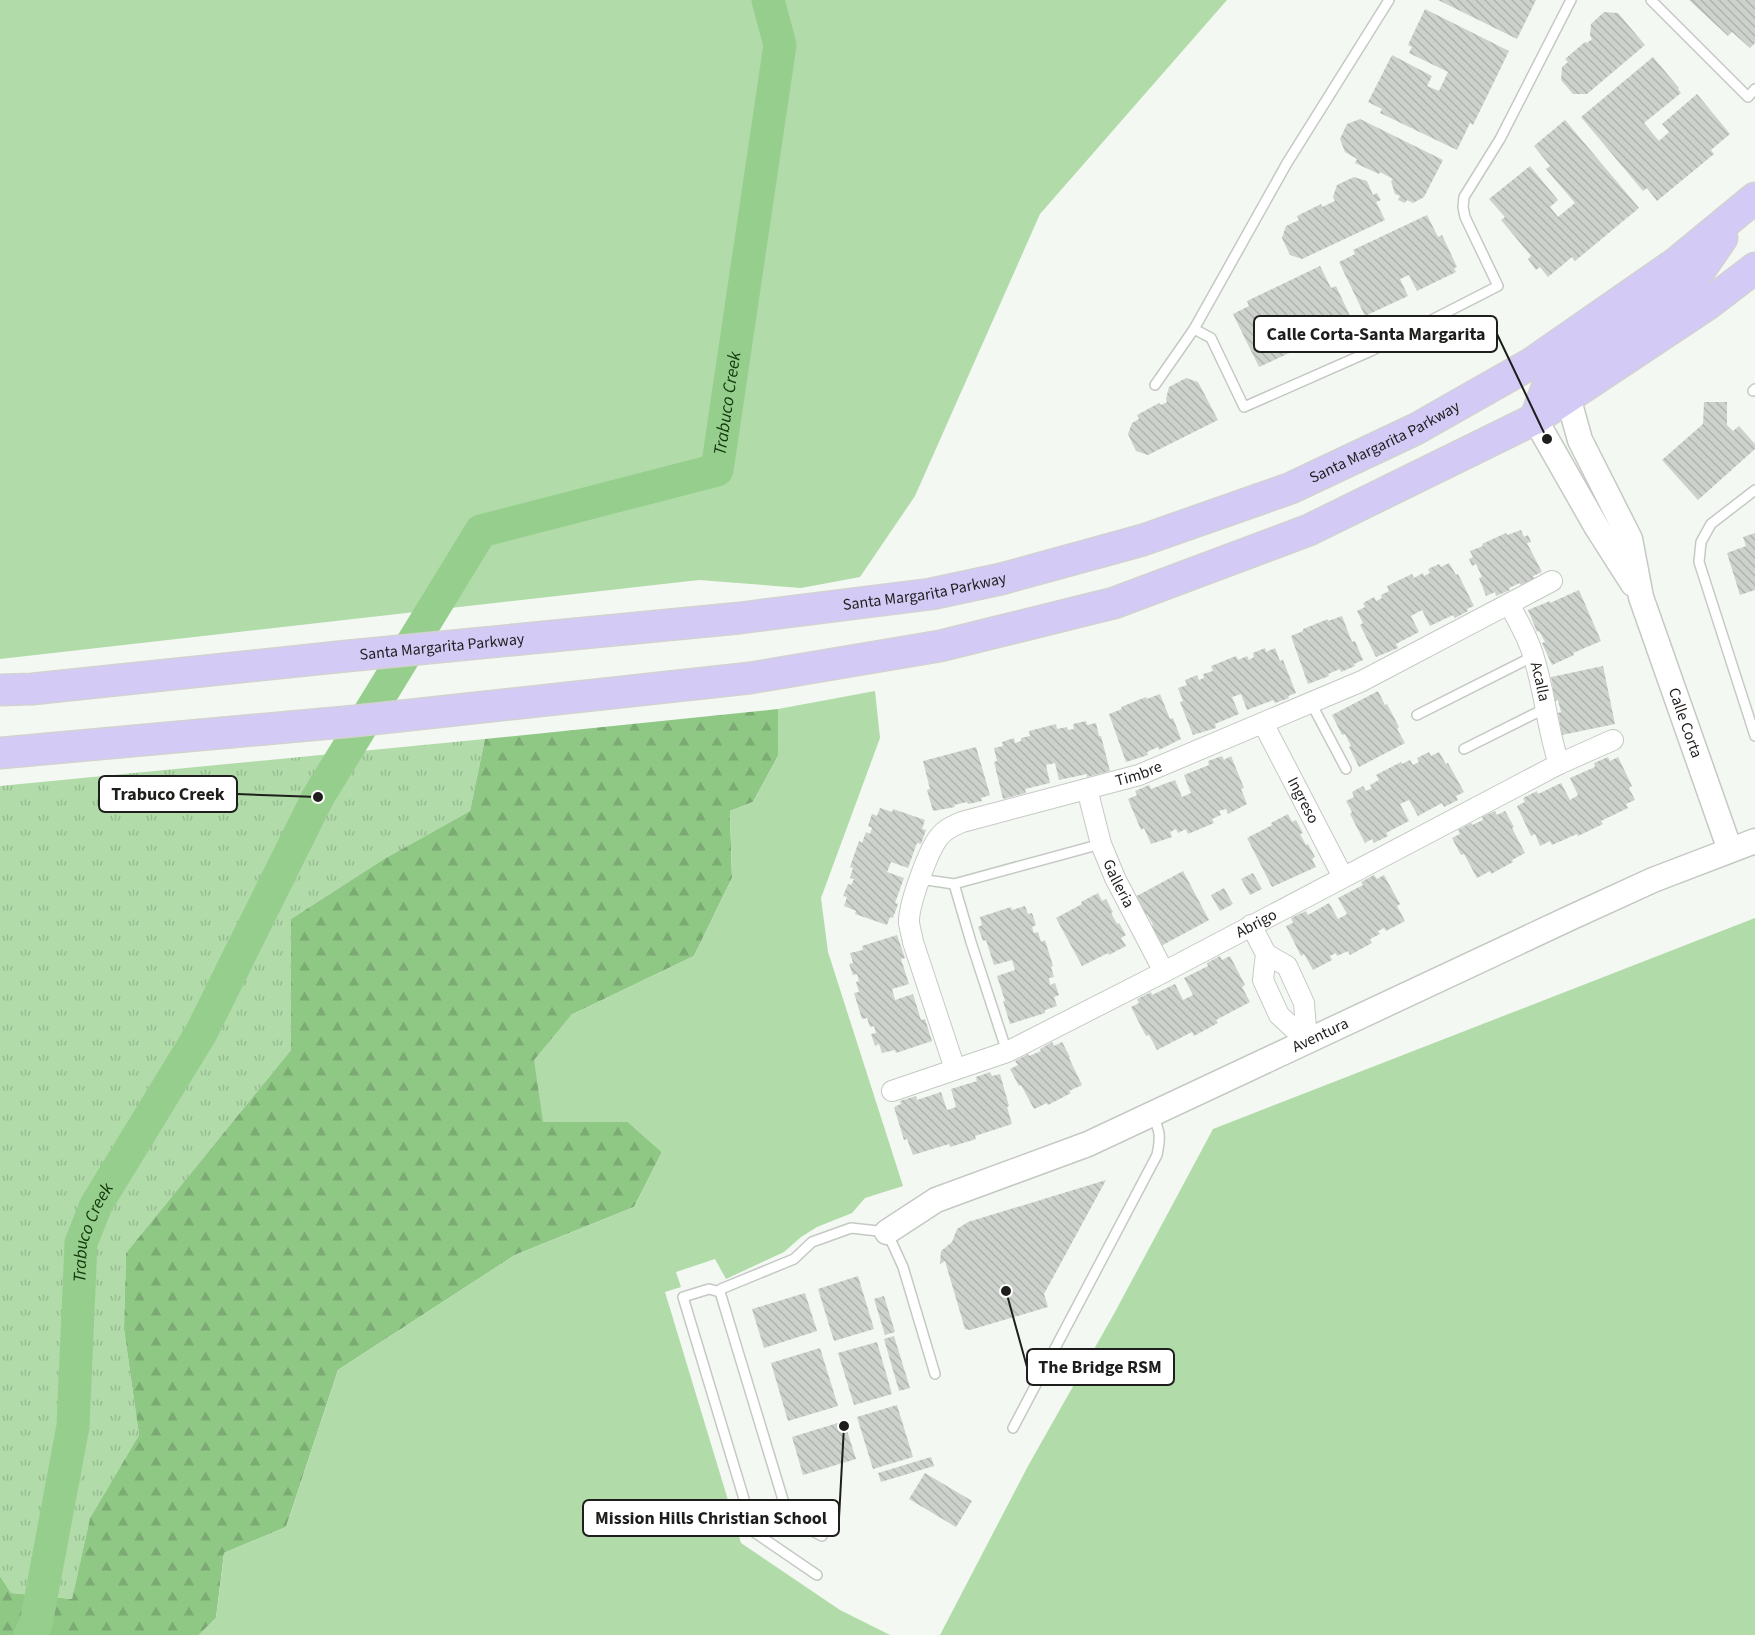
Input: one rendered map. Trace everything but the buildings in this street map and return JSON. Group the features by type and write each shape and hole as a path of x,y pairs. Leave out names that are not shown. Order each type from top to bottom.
{"main road":[{"path":"1535,418 1548,386 1558,371 1694,279 1750,202"},
{"name":"Santa Margarita Parkway","path":"0,690 32,689 740,618 931,594 1001,579 1143,540 1291,488 1416,429 1532,363 1676,263 1750,202"},
{"path":"0,753 355,721 750,678 940,646 1114,603 1309,530 1535,418 1708,304 1755,268"}],"street":[{"name":"Calle Corta","path":"1568,397 1581,440 1630,539 1641,597 1730,850"},
{"name":"Calle Corta","path":"1535,418 1596,526 1641,597"},
{"name":"Timbre","path":"955,1069 913,942 909,921 913,898 920,879 938,838 948,828 962,822 1140,775 1362,681 1552,581"},
{"name":"Acalla","path":"1509,604 1526,635 1534,656 1558,764"},
{"name":"Ingreso","path":"1263,723 1343,877"},
{"name":"Abrigo","path":"892,1091 1007,1052 1164,972 1558,764 1613,740"},
{"name":"Galleria","path":"1087,789 1101,844 1115,878 1164,972"},
{"name":"Aventura","path":"887,1232 936,1200 1088,1143 1653,880 1755,842"},
{"path":"1251,925 1266,954 1287,966 1304,1003 1307,1041"},
{"path":"1266,954 1263,980 1279,1015 1307,1041"}],"lane":[{"path":"1155,385 1194,329 1287,163 1389,0"},
{"path":"1194,329 1210,338 1245,407 1371,351 1498,286 1465,217 1464,197 1500,139 1570,0"},
{"path":"1651,0 1748,97 1755,89"},
{"path":"1755,490 1711,524 1701,543 1699,562 1755,736"},
{"path":"1417,715 1534,656"},
{"path":"1311,703 1346,769"},
{"path":"1464,749 1546,708"},
{"path":"920,879 954,884 1101,844"},
{"path":"954,884 1007,1052"},
{"path":"1014,1428 1157,1155 1161,1137 1152,1114"},
{"path":"822,1536 797,1523 788,1513 720,1292 721,1288 794,1259 813,1242 851,1228 887,1232 903,1267 935,1374"},
{"path":"720,1292 709,1289 683,1297 754,1532 817,1575"}],"green space":[{"path":"0,0 1227,0 1040,214 915,496 860,577 801,588 699,580 0,659"},
{"path":"875,691 880,738 821,898 828,952 903,1186 865,1198 852,1213 817,1227 784,1252 726,1279 715,1259 676,1272 681,1287 665,1292 741,1543 840,1610 890,1635 199,1635 216,1618 224,1553 286,1527 338,1370 515,1255 634,1207 662,1152 628,1122 543,1122 534,1060 571,1015 694,956 732,878 730,811 753,802 778,756 778,709"},
{"path":"778,709 778,756 753,802 730,811 732,878 694,956 571,1015 543,1122 628,1122 662,1152 634,1207 515,1255 338,1370 286,1527 224,1553 216,1618 199,1635 0,1635 0,1576 11,1593 72,1599 90,1518 139,1435 124,1329 126,1253 291,1050 291,919 384,859 470,811 485,739"},
{"path":"485,739 470,811 384,859 291,919 291,1050 126,1253 124,1329 139,1435 90,1518 72,1599 11,1593 0,1576 0,786"},
{"path":"1755,918 1755,1635 940,1635 1028,1466 1115,1312 1213,1129"}],"waterway":[{"name":"Trabuco Creek","path":"30,1635 36,1624 73,1426 81,1243 96,1205 201,1033 318,797 481,531 717,470 780,45 768,0"}],"place":[{"name":"Calle Corta-Santa Margarita","path":"1547,439"},
{"name":"Trabuco Creek","path":"318,797"},
{"name":"The Bridge RSM","path":"1006,1291"},
{"name":"Mission Hills Christian School","path":"844,1426"}]}
